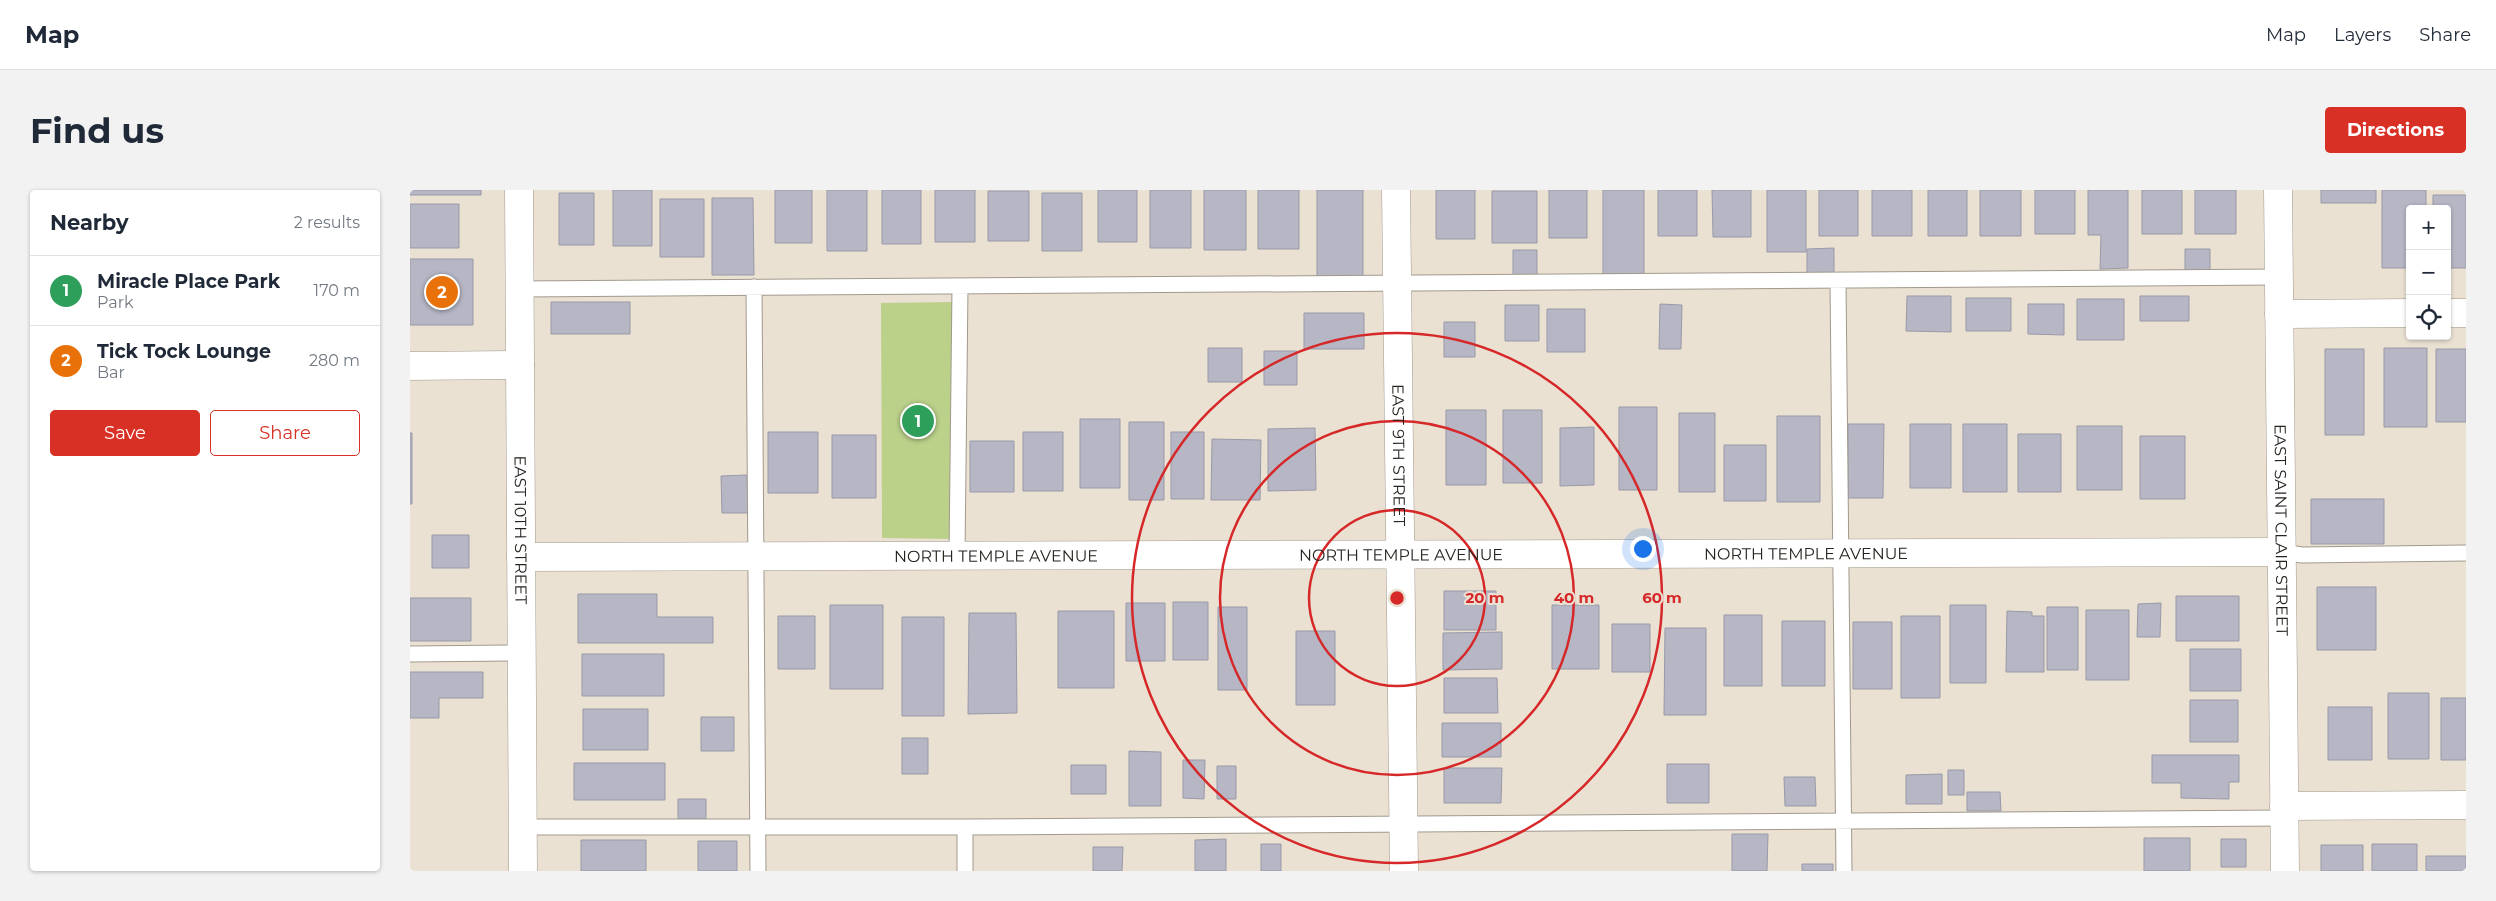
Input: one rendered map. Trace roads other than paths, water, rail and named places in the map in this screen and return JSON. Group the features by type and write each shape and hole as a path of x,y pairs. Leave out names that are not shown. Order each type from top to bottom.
{"street":[{"name":"EAST 10TH STREET","path":"519,190 523,871"},
{"name":"EAST 9TH STREET","path":"1396,190 1404,871"},
{"name":"EAST SAINT CLAIR STREET","path":"2278,190 2285,871"},
{"path":"2279,314 2406,313"},
{"path":"2451,313 2466,313"},
{"path":"410,366 520,365"},
{"name":"NORTH TEMPLE AVENUE","path":"521,556 2282,552"},
{"path":"2284,812 2466,805"}],"lane":[{"path":"520,289 2278,278"},
{"path":"1838,280 1844,871"},
{"path":"754,287 758,871"},
{"path":"957,556 960,287"},
{"path":"2282,552 2302,555 2466,553"},
{"path":"410,654 522,653"},
{"path":"522,826 965,826 1843,821 2284,812"},
{"path":"965,826 965,871"}],"place":[{"name":"Tick Tock Lounge","path":"442,292"},
{"name":"Miracle Place Park","path":"918,421"}]}
